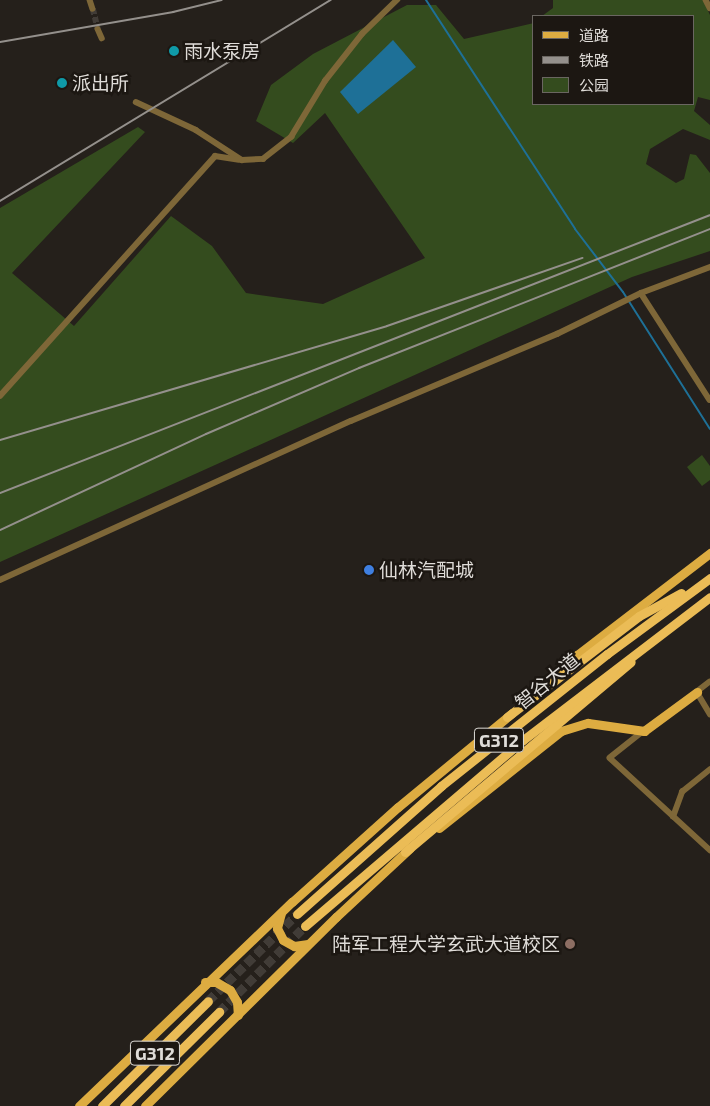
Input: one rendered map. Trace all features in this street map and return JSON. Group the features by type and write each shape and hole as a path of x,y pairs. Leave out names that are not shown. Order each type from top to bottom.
{"highway":[{"path":"507,717 640,616 710,578"},
{"name":"智谷大道","path":"297,914 441,786 608,654 710,578"},
{"name":"智谷大道","path":"305,926 523,740 686,614 710,599"},
{"path":"405,852 686,614"},
{"name":"G312","path":"102,1106 208,1001"},
{"name":"G312","path":"124,1106 219,1012"}],"main road":[{"path":"79,1106 205,982 398,807 507,717 578,655 710,553"},
{"path":"145,1106 405,852 461,812 561,731 588,723 644,731 697,692"},
{"path":"282,911 277,928 286,942 302,946 316,937"},
{"path":"205,982 216,982 230,990 237,1002 238,1016"}],"street":[{"path":"90,0 93,9"},
{"path":"0,396 215,156 242,160 263,159 290,137 324,81 362,34 397,0"},
{"path":"706,0 710,8"},
{"path":"98,29 102,38"},
{"path":"136,102 196,130 242,160"},
{"path":"0,580 351,422 557,334 641,293 710,267"},
{"path":"641,293 710,400"},
{"path":"710,682 697,692 710,714"},
{"path":"644,731 610,758 710,850"},
{"path":"673,817 682,792 710,769"}],"green space":[{"path":"553,0 703,0 710,15 710,100 698,97 694,111 710,125 710,140 683,129 650,149 646,164 676,183 684,179 690,154 696,155 710,173 710,251 632,277 0,562 0,208 138,127 145,132 12,273 74,326 171,216 212,246 246,293 323,304 425,258 325,113 293,143 256,121 271,85 313,54 407,5 436,5 464,39 532,23 532,105 695,105 695,15 543,15 553,8"},
{"path":"702,455 710,466 710,480 702,486 687,467"}],"water":[{"path":"393,40 416,67 358,114 340,92"}],"waterway":[{"path":"426,0 575,229 623,292 710,429"}],"tunnel":[{"path":"93,9 98,29"},
{"path":"208,1001 297,914"},
{"path":"219,1012 305,926"}],"railway":[{"path":"0,42 173,12 222,0"},
{"path":"0,201 331,0"},
{"path":"0,493 710,215"},
{"path":"0,530 206,434 359,368 710,229"},
{"path":"0,440 387,326 582,258"}],"place":[{"name":"雨水泵房","path":"174,51"},
{"name":"派出所","path":"62,83"},
{"name":"仙林汽配城","path":"369,570"},
{"name":"陆军工程大学玄武大道校区","path":"570,944"}]}
